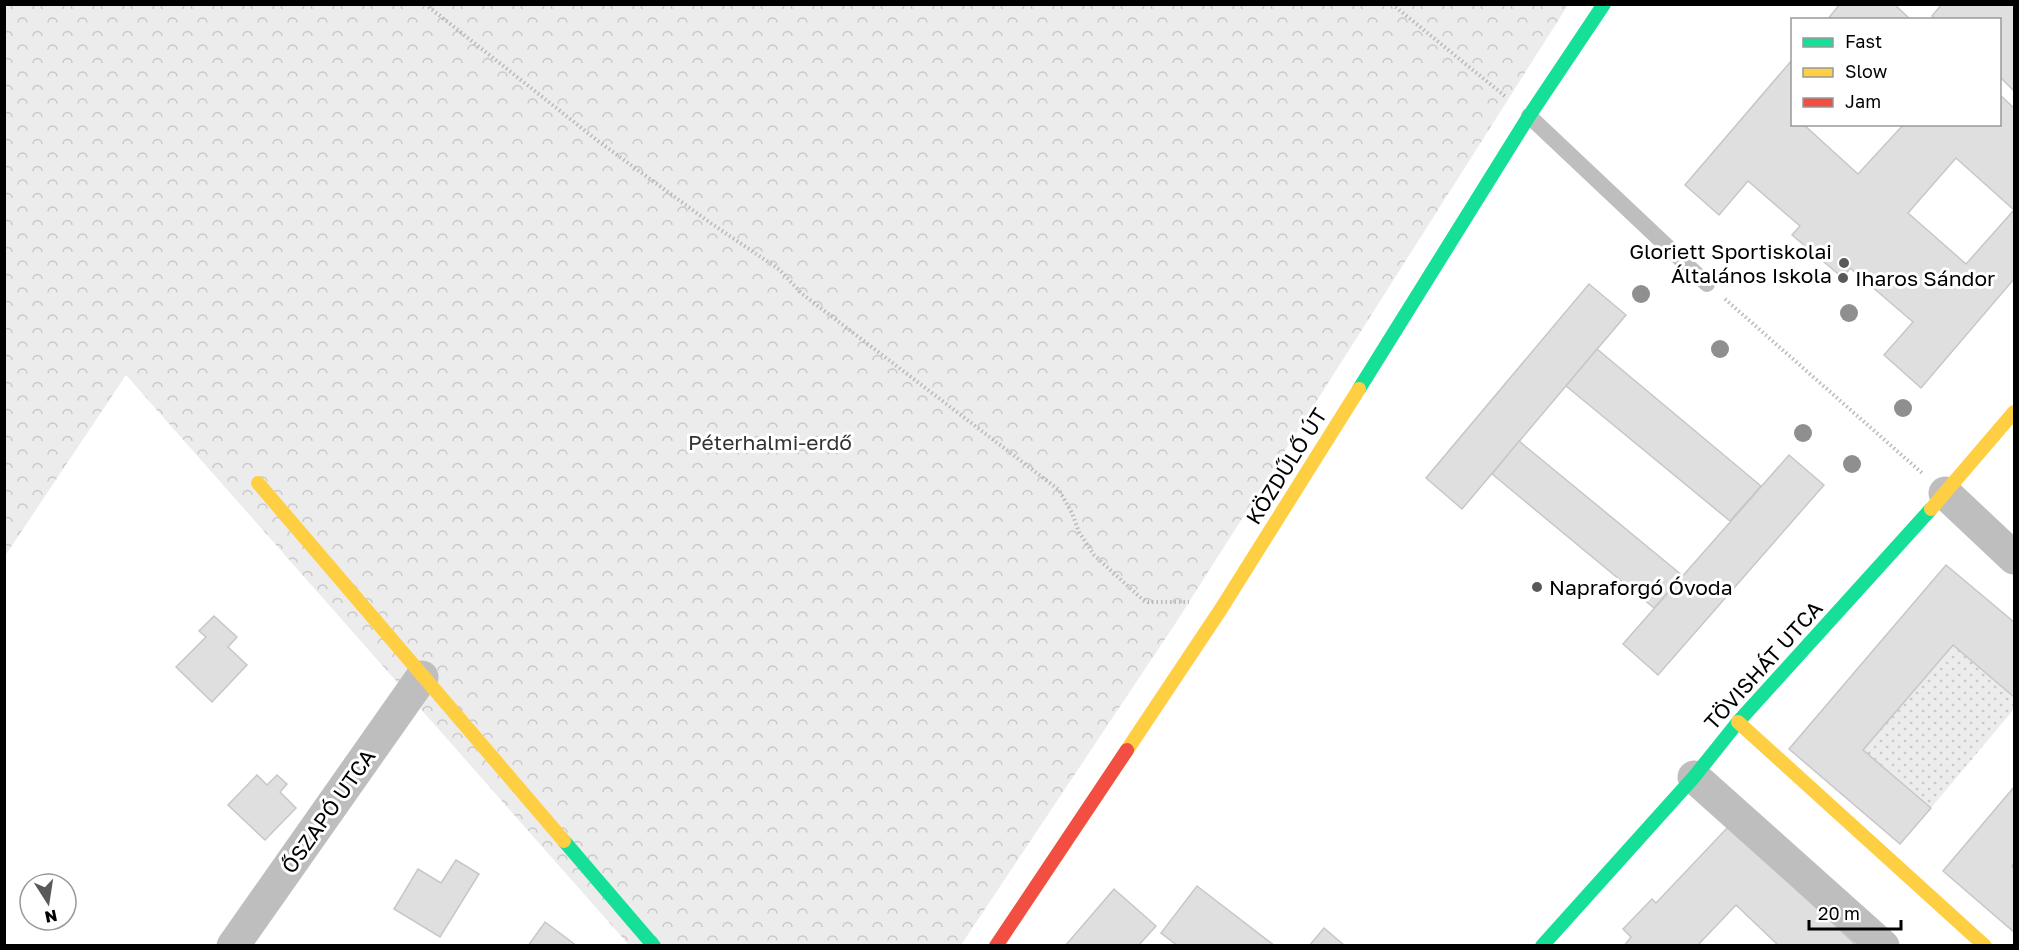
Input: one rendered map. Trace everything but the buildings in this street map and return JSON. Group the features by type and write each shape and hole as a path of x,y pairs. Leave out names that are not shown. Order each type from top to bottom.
{"street":[{"name":"KÖZDŰLŐ ÚT","path":"996,945 1221,609 1529,116 1604,4"},
{"name":"TÖVISHÁT UTCA","path":"1542,945 1694,777 1738,722 1945,494 2014,412"},
{"path":"258,483 654,945"},
{"path":"1945,494 2014,558"},
{"name":"ŐSZAPÓ UTCA","path":"233,945 422,677"},
{"path":"1738,722 1985,945"},
{"path":"1694,777 1883,945"}],"lane":[{"path":"1529,116 1707,284"}],"path":[{"path":"425,4 598,141 709,222 780,270 801,293 1059,490 1072,513 1079,532 1094,555 1142,599 1148,602 1196,602 1221,609"},
{"path":"1392,4 1529,116"},
{"path":"1707,284 1945,494"}],"green space":[{"name":"Péterhalmi-erdő","path":"5,5 1568,5 1177,621 961,945 629,945 126,375 5,556"},
{"path":"1953,645 2014,697 2014,709 1931,808 1863,750"}],"traffic: fast":[{"path":"1359,389 1529,116 1604,4"},
{"path":"1542,946 1694,777 1738,722 1931,509"},
{"path":"564,841 654,946"}],"traffic: slow":[{"path":"1127,750 1221,609 1359,389"},
{"path":"1931,509 2014,412"},
{"path":"258,483 564,841"},
{"path":"1738,722 1985,946"}],"traffic: jam":[{"path":"996,946 1127,750"}],"place":[{"name":"Gloriett Sportiskolai Általános Iskola","path":"1844,263"},
{"name":"Iharos Sándor","path":"1843,278"},
{"name":"Napraforgó Óvoda","path":"1537,587"}]}
